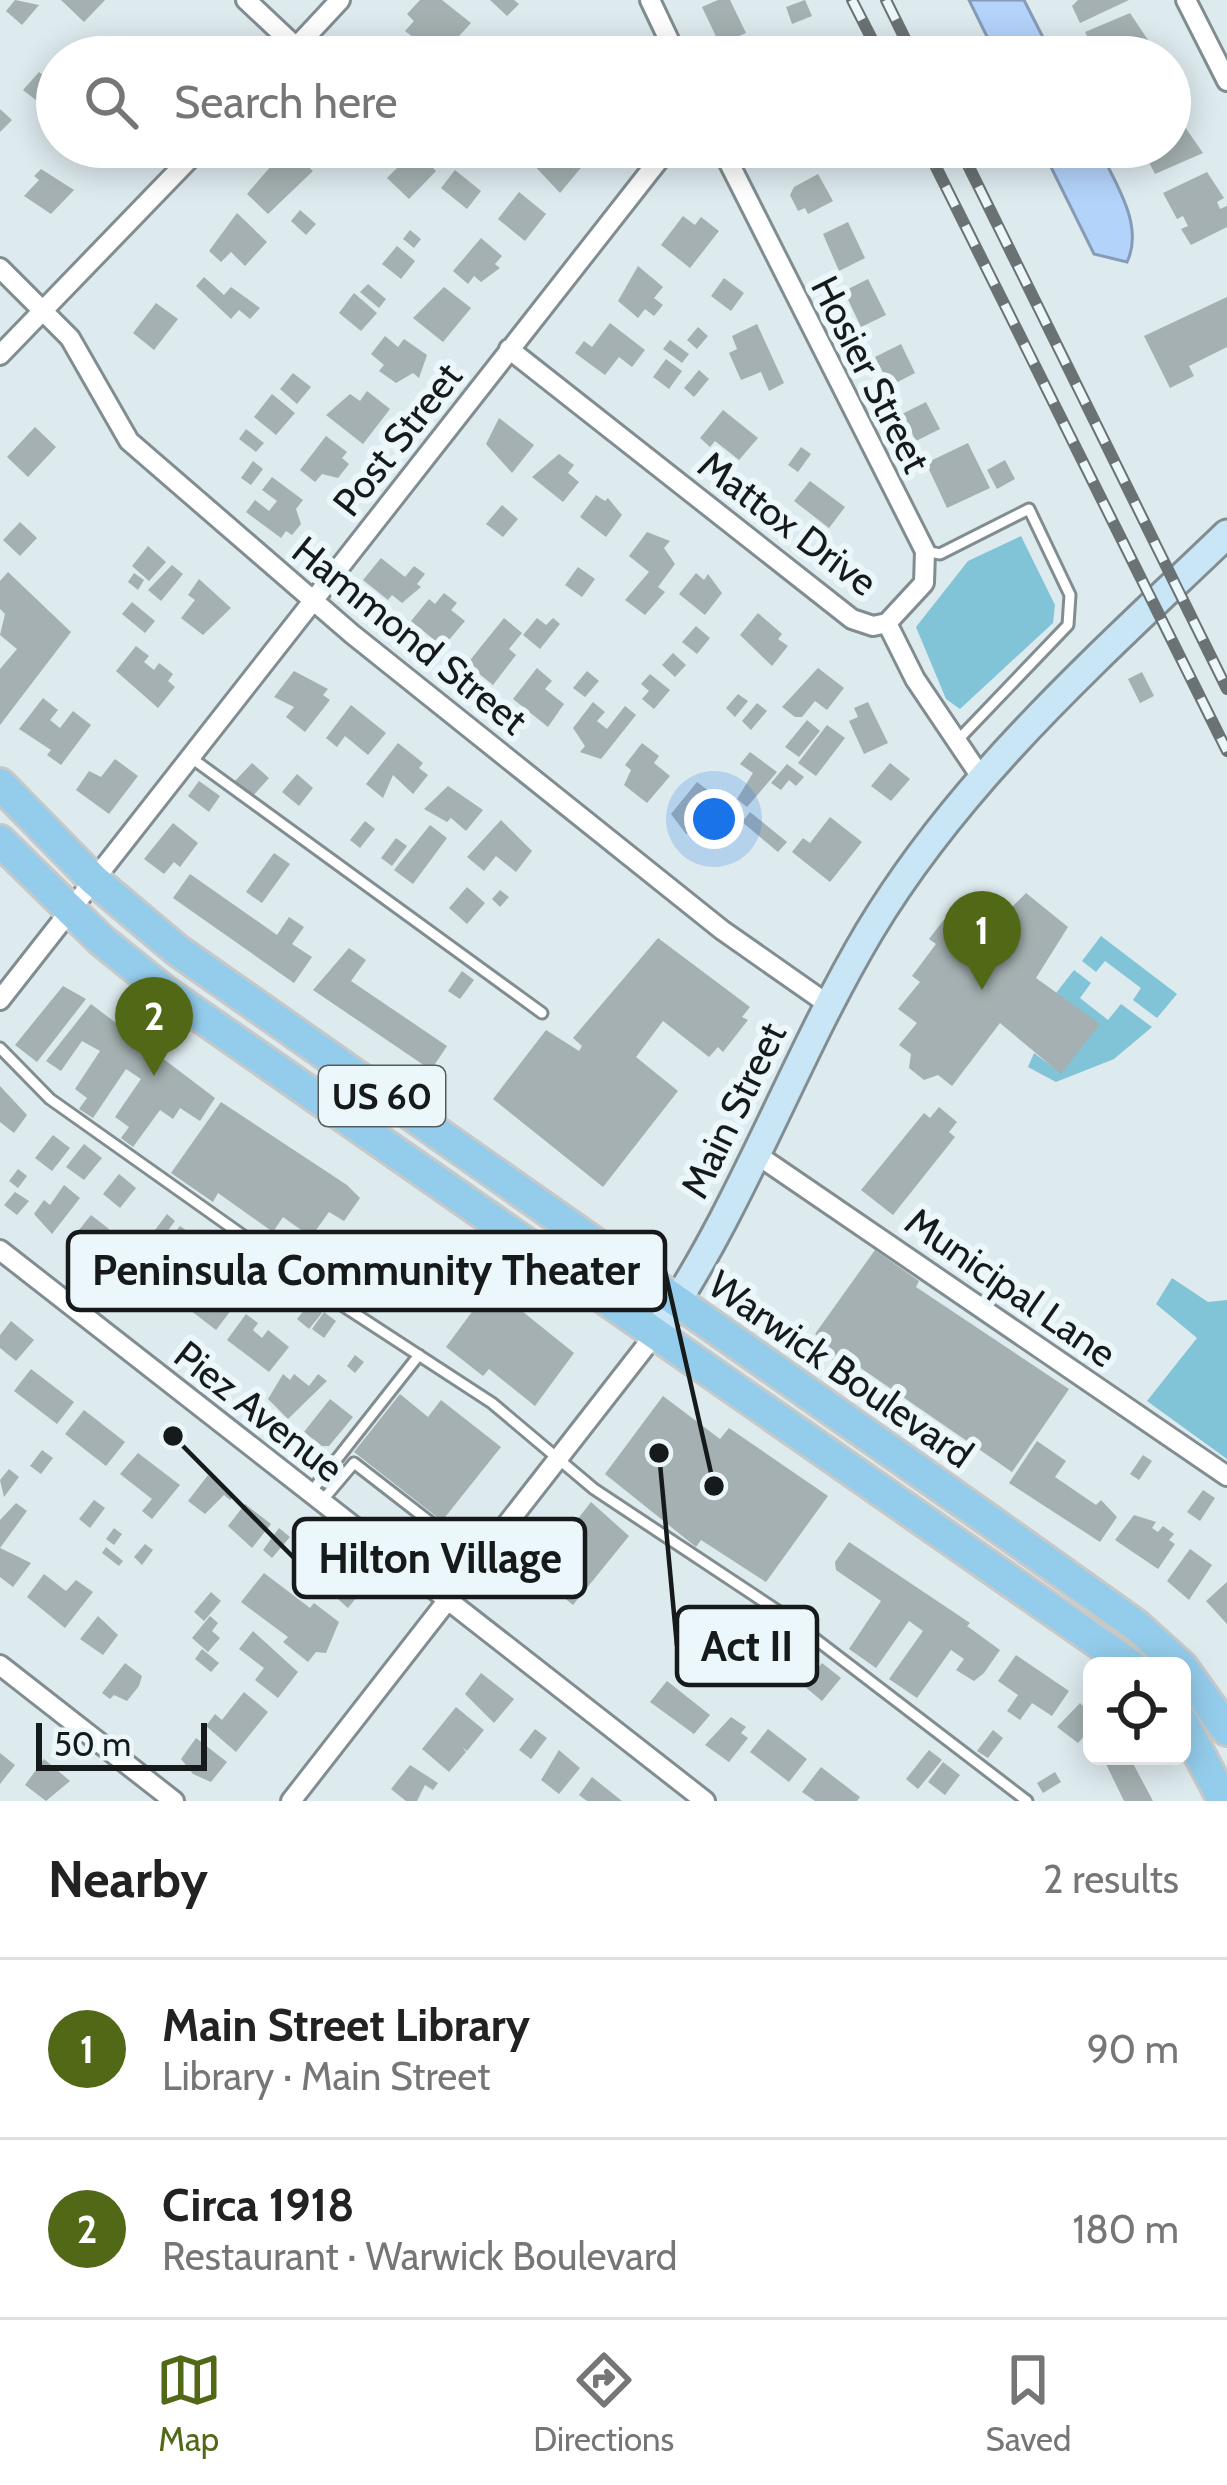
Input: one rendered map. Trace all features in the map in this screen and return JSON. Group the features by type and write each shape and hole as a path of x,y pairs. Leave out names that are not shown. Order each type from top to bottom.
{"main road":[{"name":"Main Street","path":"656,1333 678,1302 829,1005 903,879 983,780 1070,685 1227,534"},
{"name":"Warwick Boulevard","path":"0,784 94,880 177,950 1136,1626 1172,1657"},
{"name":"Warwick Boulevard","path":"0,841 70,911 164,991 1119,1657"},
{"name":"Warwick Boulevard","path":"1191,1679 1227,1730"},
{"path":"1191,1738 1224,1801"}],"street":[{"path":"246,0 277,36"},
{"path":"306,36 340,0"},
{"path":"650,0 667,36"},
{"path":"1196,5 1227,81"},
{"path":"0,356 181,168"},
{"name":"Post Street","path":"0,1000 652,168"},
{"name":"Hosier Street","path":"732,168 925,551"},
{"name":"Hammond Street","path":"0,268 70,338 128,441 313,600 722,930 829,1005"},
{"name":"Mattox Drive","path":"509,349 852,619 873,626 886,623 983,780"},
{"path":"886,623 924,583 925,551"},
{"name":"Municipal Lane","path":"756,1154 1227,1476"},
{"name":"Piez Avenue","path":"0,1250 705,1801"},
{"name":"Main Street","path":"291,1801 656,1333"},
{"path":"0,1665 174,1801"}],"lane":[{"path":"925,551 940,554 1029,508 1070,596 1068,625 956,742"},
{"path":"190,757 542,1013"},
{"path":"0,1048 50,1099 419,1355 674,1546 842,1657 1027,1801"},
{"path":"315,1498 419,1355"},
{"path":"315,1498 354,1463 479,1559"}],"shaded area":[{"path":"969,0 1024,0 1042,36 987,36"},
{"path":"1051,168 1108,168 1119,189 1132,233 1127,262 1094,254"},
{"path":"1021,536 1055,605 1053,623 960,709 946,699 916,627 968,561"},
{"path":"1101,936 1177,994 1157,1018 1133,1000 1141,988 1105,961 1096,972 1082,961"},
{"path":"1074,970 1091,983 1080,998 1108,1020 1121,1004 1152,1027 1114,1059 1056,1082 1028,1067 1034,1053 1061,1073 1099,1024 1056,993"},
{"path":"1172,1278 1208,1302 1227,1300 1227,1459 1147,1401 1197,1338 1156,1304"}],"building":[{"path":"15,0 39,5 22,25 6,11"},
{"path":"61,0 105,0 84,22"},
{"path":"420,0 442,0 471,23 459,36 412,36 405,31 414,21 407,14"},
{"path":"490,0 514,0 519,4 507,16"},
{"path":"730,0 746,33 716,36 702,7"},
{"path":"805,0 812,16 792,24 786,7"},
{"path":"1078,0 1129,0 1080,23 1072,6"},
{"path":"1130,13 1145,36 1087,36 1085,32"},
{"path":"36,75 36,100 23,90"},
{"path":"0,109 12,120 0,132"},
{"path":"1191,136 1203,153 1191,158"},
{"path":"269,168 313,171 268,214 247,194"},
{"path":"397,168 436,171 409,199 387,178"},
{"path":"537,168 581,168 560,193"},
{"path":"41,169 74,190 51,214 24,196 39,180 34,176"},
{"path":"455,170 481,191 467,209 441,188"},
{"path":"1207,172 1224,198 1217,202 1220,209 1227,206 1227,227 1191,245 1181,229 1188,226 1183,216 1177,219 1163,193"},
{"path":"818,174 833,201 808,214 805,208 798,211 790,195 794,187"},
{"path":"519,192 546,214 525,241 498,219"},
{"path":"300,210 316,224 306,235 291,221"},
{"path":"237,213 267,242 245,266 231,252 221,262 209,251"},
{"path":"683,216 695,225 701,217 719,231 690,268 661,245"},
{"path":"848,222 865,258 839,271 823,234"},
{"path":"410,230 421,239 414,248 403,239"},
{"path":"481,238 502,256 495,264 500,268 481,282 474,276 468,284 453,271"},
{"path":"397,246 415,261 401,279 382,264"},
{"path":"638,266 663,287 654,298 663,305 654,316 645,309 638,318 618,301"},
{"path":"204,277 224,295 231,287 260,308 250,319 239,310 231,319 196,286"},
{"path":"724,278 744,293 731,311 711,296"},
{"path":"868,279 886,315 861,327 844,291"},
{"path":"368,284 386,299 379,308 360,292"},
{"path":"444,287 471,308 443,342 413,318"},
{"path":"354,293 377,313 361,331 339,313"},
{"path":"1227,297 1227,347 1189,366 1194,376 1170,388 1144,336"},
{"path":"156,303 178,319 154,350 133,333"},
{"path":"610,323 645,350 632,367 619,357 605,375 575,353 584,341 592,347"},
{"path":"757,324 784,383 769,391 761,372 741,380 729,353 737,349 732,336"},
{"path":"698,327 708,336 697,349 687,340"},
{"path":"385,336 398,347 404,339 427,355 419,378 413,373 396,383 379,371 384,365 371,354"},
{"path":"670,340 689,354 682,363 663,349"},
{"path":"901,344 915,373 890,386 875,357"},
{"path":"666,359 682,371 669,389 653,377"},
{"path":"699,370 709,379 694,397 684,388"},
{"path":"293,373 311,387 297,404 280,389"},
{"path":"367,391 390,409 363,444 326,415 350,394 360,401"},
{"path":"272,394 295,413 276,435 254,417"},
{"path":"926,402 940,429 916,441 902,414"},
{"path":"723,410 758,438 739,460 715,441 710,447 700,438"},
{"path":"499,418 534,445 512,473 486,444"},
{"path":"35,427 56,447 28,477 7,457"},
{"path":"246,429 264,443 256,452 239,439"},
{"path":"326,436 347,452 342,458 349,464 338,478 322,474 315,482 300,470"},
{"path":"968,443 990,488 947,508 926,463"},
{"path":"801,447 811,454 798,472 788,465"},
{"path":"559,454 574,465 568,473 579,482 563,502 532,477"},
{"path":"1005,460 1015,479 997,489 987,470"},
{"path":"253,461 263,469 251,485 241,478"},
{"path":"272,477 303,500 296,509 301,524 292,535 286,531 281,538 246,512 255,500 269,511 277,501 262,490"},
{"path":"810,481 845,507 829,528 794,501"},
{"path":"596,495 605,501 608,498 622,515 606,537 580,517"},
{"path":"502,505 518,519 503,537 486,524"},
{"path":"20,522 37,538 20,556 3,540"},
{"path":"647,532 670,541 664,548 675,564 658,587 665,592 645,615 625,600 649,572 629,556"},
{"path":"148,546 166,562 149,581 132,566"},
{"path":"381,558 405,577 414,566 425,574 417,584 421,587 402,603 392,595 388,600 363,580"},
{"path":"172,565 183,574 161,601 148,590"},
{"path":"578,567 595,579 582,597 565,585"},
{"path":"8,572 71,632 0,725 0,669 17,649 0,635 5,614 0,609 0,581"},
{"path":"134,573 144,580 138,590 128,582"},
{"path":"696,573 704,580 708,574 722,593 705,615 679,594"},
{"path":"199,579 231,608 203,635 181,618 195,600 188,595"},
{"path":"444,593 457,603 451,610 465,621 443,647 411,621 429,599 435,604"},
{"path":"132,602 155,621 145,633 122,614"},
{"path":"758,613 782,634 778,639 788,646 772,666 740,635"},
{"path":"504,618 522,633 509,649 516,655 493,685 467,664"},
{"path":"537,618 546,625 553,618 560,624 540,649 523,635"},
{"path":"696,626 710,638 697,654 682,642"},
{"path":"136,646 149,656 144,662 154,670 159,663 173,674 168,681 175,687 158,708 116,671"},
{"path":"673,653 686,665 675,677 662,665"},
{"path":"537,668 552,681 545,689 564,704 548,727 513,699"},
{"path":"818,668 844,688 827,710 815,701 802,717 795,717 782,707"},
{"path":"294,671 328,689 323,695 330,700 305,732 286,717 294,707 274,697"},
{"path":"587,671 599,681 585,697 573,688"},
{"path":"1142,672 1154,696 1140,703 1128,679"},
{"path":"650,674 670,690 654,709 642,699 649,691 641,684"},
{"path":"738,694 748,701 735,717 726,708"},
{"path":"43,698 58,710 50,720 60,728 73,711 91,725 61,765 47,755 51,750 19,729"},
{"path":"593,702 605,712 597,721 607,729 625,706 636,715 601,759 580,752 585,746 573,728"},
{"path":"868,702 888,743 864,754 849,721 858,717 854,708"},
{"path":"757,703 767,711 751,730 742,721"},
{"path":"351,705 386,733 368,755 345,736 337,747 326,738"},
{"path":"807,720 820,731 799,757 785,747"},
{"path":"827,725 845,738 816,776 798,763"},
{"path":"398,743 423,763 419,768 428,775 413,794 393,775 383,798 366,784"},
{"path":"642,743 659,756 654,763 670,776 647,803 624,785 631,770 625,765"},
{"path":"750,752 777,772 747,807 737,799 753,773 740,764"},
{"path":"115,759 138,776 109,814 76,790 89,771 101,777"},
{"path":"252,763 269,778 252,797 235,781"},
{"path":"890,763 910,779 891,801 871,786"},
{"path":"787,764 804,777 796,786 789,780 781,790 771,783"},
{"path":"297,774 313,788 299,806 282,792"},
{"path":"199,781 220,796 209,812 188,796"},
{"path":"697,782 713,794 706,804 726,819 711,838 700,829 686,834 671,814"},
{"path":"448,786 483,810 466,831 451,818 447,822 424,809"},
{"path":"750,812 787,842 778,852 742,822"},
{"path":"830,817 862,842 830,882 792,852 803,838 810,843"},
{"path":"501,820 532,851 516,872 496,856 484,871 467,857"},
{"path":"365,821 375,829 360,848 350,840"},
{"path":"173,823 198,843 180,867 174,862 164,874 144,859"},
{"path":"430,825 447,838 413,884 394,870"},
{"path":"396,838 407,846 392,866 381,858"},
{"path":"274,853 290,864 262,903 246,892"},
{"path":"190,874 277,935 289,917 304,927 292,944 312,957 294,983 173,898"},
{"path":"467,887 485,903 467,924 449,908"},
{"path":"500,890 509,897 500,907 492,899"},
{"path":"1026,893 1068,927 1036,978 1100,1024 1061,1074 1000,1023 952,1086 938,1075 924,1080 909,1068 911,1054 899,1045 917,1023 898,1009 920,982 912,976 936,944 929,939 957,903 990,929"},
{"path":"658,938 750,1007 742,1017 748,1020 723,1052 718,1047 709,1057 663,1021 636,1057 678,1091 603,1187 493,1099 546,1030 579,1051 582,1046 573,1038"},
{"path":"349,948 366,960 351,981 447,1046 431,1070 313,990"},
{"path":"462,971 474,980 460,999 448,991"},
{"path":"63,986 86,999 37,1062 15,1045"},
{"path":"91,1004 215,1098 200,1121 180,1108 173,1119 160,1110 133,1147 121,1138 129,1127 115,1117 141,1079 126,1069 93,1118 79,1109 87,1098 75,1089 100,1051 82,1041 61,1071 46,1061"},
{"path":"0,1086 27,1115 14,1133 0,1122"},
{"path":"221,1102 347,1185 360,1198 344,1221 329,1212 311,1237 283,1217 273,1232 218,1193 213,1202 171,1173"},
{"path":"939,1107 957,1122 949,1132 955,1137 893,1215 861,1190 924,1113 930,1118"},
{"path":"53,1135 70,1148 52,1171 35,1158"},
{"path":"84,1144 102,1158 84,1180 66,1167"},
{"path":"18,1169 27,1176 18,1188 9,1181"},
{"path":"119,1174 136,1188 120,1208 103,1194"},
{"path":"64,1185 80,1198 52,1234 34,1214 44,1200 50,1205"},
{"path":"15,1192 29,1201 17,1215 4,1205"},
{"path":"167,1214 175,1221 163,1237 155,1230"},
{"path":"91,1215 109,1229 93,1260 67,1245"},
{"path":"180,1226 190,1233 178,1248 169,1240"},
{"path":"138,1231 178,1263 159,1287 118,1256"},
{"path":"875,1250 919,1281 916,1287 1069,1389 1012,1472 852,1362 846,1370 816,1349 822,1339 815,1334"},
{"path":"199,1260 212,1270 201,1284 232,1309 216,1330 173,1297"},
{"path":"491,1286 574,1353 535,1406 489,1369 483,1376 446,1347"},
{"path":"310,1303 322,1313 309,1329 297,1319"},
{"path":"324,1312 336,1321 324,1338 312,1329"},
{"path":"246,1314 258,1323 253,1330 262,1338 268,1330 289,1347 269,1372 227,1340"},
{"path":"11,1321 34,1340 16,1361 0,1348 0,1335"},
{"path":"355,1355 364,1362 355,1373 347,1366"},
{"path":"31,1369 74,1402 57,1424 14,1391"},
{"path":"283,1374 290,1380 294,1374 309,1386 318,1374 327,1381 288,1419 268,1399"},
{"path":"400,1394 428,1417 441,1400 501,1447 442,1521 354,1452"},
{"path":"663,1396 720,1439 729,1428 828,1496 766,1582 701,1540 696,1547 605,1474"},
{"path":"330,1399 353,1417 329,1446 322,1446 304,1432"},
{"path":"84,1410 125,1442 106,1466 65,1434"},
{"path":"1037,1441 1066,1461 1055,1477 1096,1505 1101,1500 1117,1517 1100,1542 1009,1483"},
{"path":"42,1450 53,1458 41,1474 30,1466"},
{"path":"138,1453 180,1485 152,1519 142,1511 152,1499 120,1474"},
{"path":"1143,1455 1152,1461 1139,1480 1130,1474"},
{"path":"9,1469 19,1477 4,1497 0,1480"},
{"path":"208,1475 234,1495 230,1500 224,1495 205,1514 188,1501"},
{"path":"1203,1490 1215,1498 1200,1521 1187,1512"},
{"path":"94,1500 105,1508 90,1528 79,1519"},
{"path":"591,1502 629,1536 573,1605 535,1574"},
{"path":"16,1503 27,1511 0,1548 0,1520"},
{"path":"245,1504 271,1524 252,1548 228,1526"},
{"path":"1134,1515 1156,1522 1152,1528 1158,1532 1163,1526 1174,1534 1169,1540 1175,1544 1158,1569 1115,1540"},
{"path":"114,1528 122,1534 114,1545 106,1539"},
{"path":"279,1528 290,1537 272,1558 263,1550"},
{"path":"849,1542 970,1623 967,1626 1000,1650 984,1673 974,1681 956,1670 964,1659 951,1650 917,1698 889,1679 923,1631 909,1621 876,1668 849,1649 881,1601 836,1570 835,1562"},
{"path":"145,1544 153,1550 142,1565 134,1557"},
{"path":"106,1547 123,1561 119,1566 102,1553"},
{"path":"0,1548 31,1563 13,1587 0,1577"},
{"path":"1190,1549 1212,1565 1189,1600 1167,1581"},
{"path":"310,1560 318,1568 324,1560 333,1567 337,1562 365,1587 348,1608 303,1568"},
{"path":"264,1573 310,1608 314,1603 339,1622 326,1653 316,1652 308,1662 283,1642 288,1637 241,1602"},
{"path":"44,1574 66,1591 76,1580 93,1592 65,1628 27,1597"},
{"path":"1227,1582 1227,1624 1206,1601"},
{"path":"211,1592 221,1601 204,1621 194,1612"},
{"path":"98,1616 118,1635 103,1655 80,1639"},
{"path":"210,1616 218,1623 212,1631 220,1638 208,1652 192,1638"},
{"path":"253,1631 298,1672 278,1698 255,1680 264,1668 239,1649"},
{"path":"202,1649 219,1663 211,1672 195,1659"},
{"path":"1016,1655 1069,1691 1052,1716 1032,1703 1020,1720 1007,1711 1018,1695 998,1681"},
{"path":"125,1663 142,1676 139,1686 127,1701 114,1695 110,1699 102,1693"},
{"path":"822,1663 841,1678 822,1701 804,1686"},
{"path":"481,1673 514,1699 494,1723 465,1694"},
{"path":"667,1681 710,1715 694,1734 650,1702"},
{"path":"244,1692 268,1712 236,1752 206,1726 215,1714 222,1720"},
{"path":"1080,1703 1083,1706 1083,1738 1078,1743 1057,1727"},
{"path":"456,1707 484,1730 467,1751 462,1747 466,1752 449,1772 422,1749"},
{"path":"731,1717 746,1727 741,1733 748,1738 729,1762 705,1745"},
{"path":"535,1729 547,1738 531,1759 519,1750"},
{"path":"768,1729 807,1759 789,1782 750,1752"},
{"path":"993,1730 1003,1738 988,1758 977,1751"},
{"path":"196,1738 227,1762 211,1782 193,1774 181,1759"},
{"path":"559,1750 580,1768 559,1794 541,1780"},
{"path":"929,1750 942,1760 918,1789 906,1779"},
{"path":"0,1753 15,1765 0,1784"},
{"path":"44,1759 70,1781 46,1801 25,1785"},
{"path":"943,1762 960,1775 945,1795 928,1782"},
{"path":"410,1765 438,1783 433,1790 425,1785 417,1801 406,1801 391,1789"},
{"path":"1106,1765 1134,1765 1153,1801 1124,1801"},
{"path":"821,1767 860,1797 857,1801 815,1801 802,1792"},
{"path":"1055,1772 1061,1782 1043,1793 1037,1783"},
{"path":"592,1777 622,1801 587,1801 579,1795"}],"railway":[{"path":"852,0 870,36"},
{"path":"886,0 904,36"},
{"path":"936,168 1227,751"},
{"path":"969,168 1227,689"}],"place":[{"name":"Main Street Library","path":"982,990"},
{"name":"Circa 1918","path":"154,1076"},
{"name":"Hilton Village","path":"173,1436"},
{"name":"Act II","path":"659,1453"},
{"name":"Peninsula Community Theater","path":"714,1486"}]}
